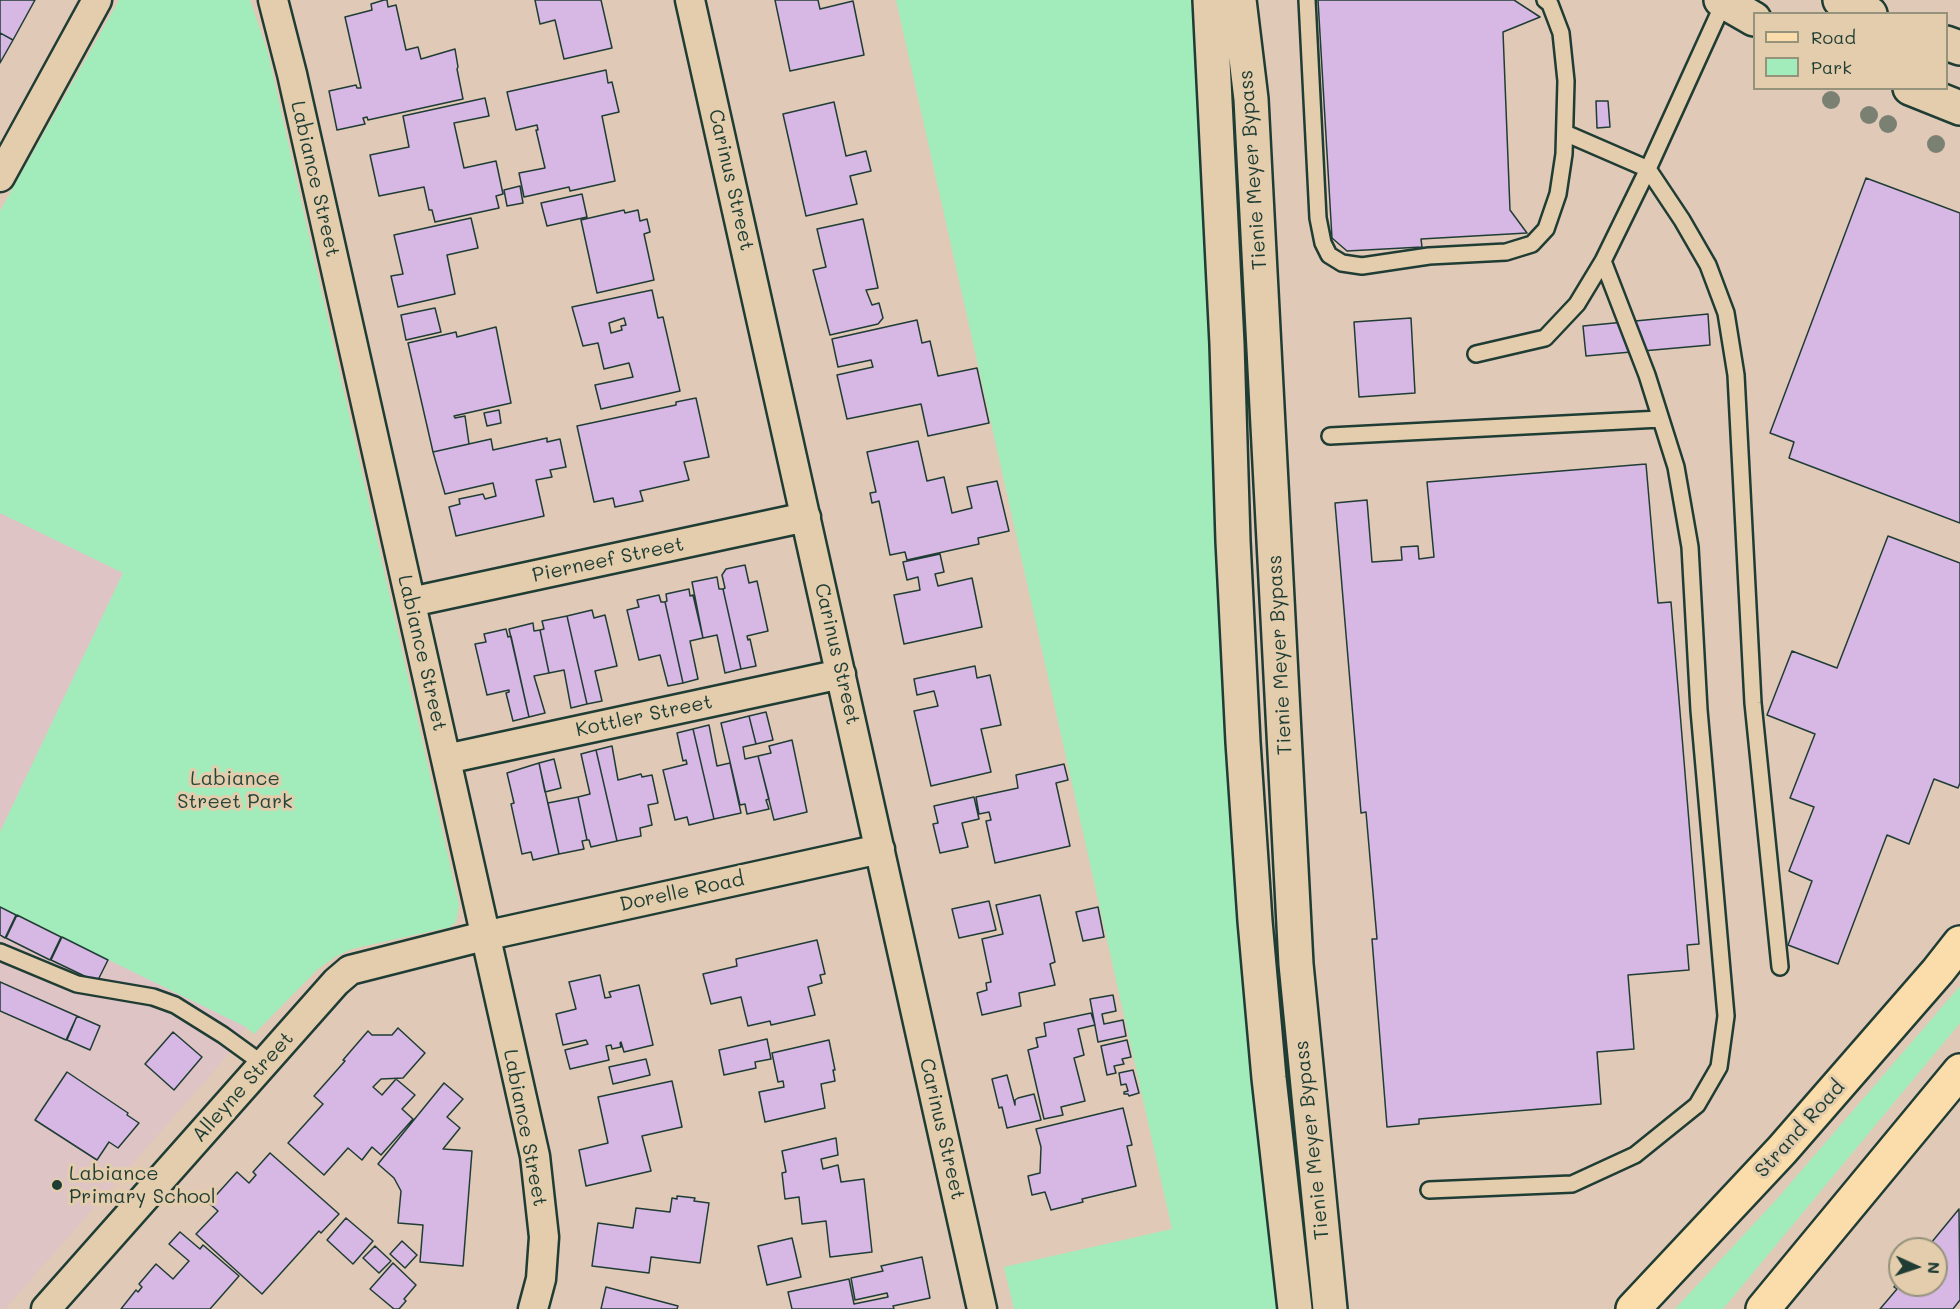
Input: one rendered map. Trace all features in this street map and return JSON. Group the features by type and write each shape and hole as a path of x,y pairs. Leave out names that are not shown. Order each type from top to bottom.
{"main road":[{"name":"Strand Road","path":"1633,1309 1782,1150 1960,943"},
{"path":"1763,1309 1960,1071"}],"street":[{"path":"0,177 97,0"},
{"name":"Labiance Street","path":"273,0 535,1155 544,1237 541,1279 533,1309"},
{"name":"Carinus Street","path":"690,0 982,1309"},
{"name":"Tienie Meyer Bypass","path":"1210,0 1244,754 1255,921 1269,1078 1295,1309"},
{"name":"Tienie Meyer Bypass","path":"1239,0 1251,99 1296,964 1330,1309"},
{"path":"1840,0 1866,12"},
{"path":"1723,1 1753,18"},
{"path":"1915,90 1960,108"},
{"name":"Pierneef Street","path":"411,602 806,517"},
{"name":"Kottler Street","path":"446,759 841,674"},
{"name":"Dorelle Road","path":"484,936 880,849"},
{"name":"Alleyne Street","path":"46,1309 336,982 350,970 484,936"}],"lane":[{"path":"1307,0 1317,218 1329,255 1342,263 1362,266 1429,256 1506,252 1532,244 1546,229 1558,194 1565,133 1566,81 1561,33 1550,4 1545,0"},
{"path":"1476,354 1545,338 1577,304 1603,261 1648,169 1723,1"},
{"path":"1565,133 1648,169 1682,220 1708,265 1726,313 1736,375 1753,703 1780,967"},
{"path":"1429,1190 1572,1184 1635,1155 1697,1105 1719,1067 1726,1016 1699,710 1690,548 1676,467 1647,375 1603,261"},
{"path":"1330,436 1660,419"},
{"path":"0,952 77,984 153,997 175,1005 223,1035 263,1064"}],"shaded area":[{"path":"0,513 123,573 0,832"},
{"name":"Labiance Primary School","path":"0,907 246,1027 223,1061 5,1309 0,1309"}],"green space":[{"name":"Labiance Street Park","path":"119,0 250,0 268,53 459,905 456,922 450,927 352,949 335,957 317,970 254,1034 246,1027 0,907 0,832 123,573 0,513 0,211"},
{"path":"896,0 1192,0 1224,599 1283,1309 1014,1309 1004,1267 1172,1229"},
{"path":"1960,986 1960,1023 1723,1309 1675,1309 1777,1199"}],"building":[{"path":"0,0 35,0 13,40 0,33"},
{"path":"387,0 388,7 396,5 406,50 418,47 421,59 455,49 463,99 368,120 367,117 363,118 365,124 337,130 329,91 356,85 357,88 361,88 345,17 372,10 371,4"},
{"path":"535,0 601,0 612,48 564,59 555,20 540,24"},
{"path":"775,0 818,0 820,9 853,1 864,55 790,71"},
{"path":"1318,0 1514,0 1540,17 1503,32 1510,210 1527,233 1421,239 1422,247 1347,251 1332,238"},
{"path":"0,33 13,40 0,63"},
{"path":"606,70 608,83 612,82 619,112 602,116 615,181 570,191 569,187 524,197 519,173 545,168 536,130 538,130 537,125 516,130 507,92"},
{"path":"485,98 489,116 454,123 464,168 496,161 503,194 496,196 499,208 435,222 432,210 429,210 424,187 379,196 370,155 409,147 403,116"},
{"path":"1596,101 1608,101 1610,127 1597,128"},
{"path":"834,102 846,156 866,151 871,171 850,176 857,204 806,216 783,114"},
{"path":"1866,178 1960,213 1960,523 1789,458 1794,442 1770,433"},
{"path":"520,186 523,203 507,206 504,190"},
{"path":"582,194 587,217 547,226 541,203"},
{"path":"624,210 625,213 638,210 640,221 647,219 650,232 644,234 654,280 597,293 581,220"},
{"path":"471,218 478,248 447,255 455,294 398,307 391,276 403,274 394,235"},
{"path":"863,219 878,288 866,290 872,305 879,303 883,318 878,324 830,335 813,270 826,267 817,229"},
{"path":"652,290 658,318 663,317 680,391 601,409 595,385 633,377 629,363 604,369 598,343 583,346 572,307","holes":["624,318 626,325 621,326 622,330 611,333 609,323"]},
{"path":"435,308 441,332 406,340 401,315"},
{"path":"1708,314 1710,345 1586,356 1583,326"},
{"path":"1411,318 1415,393 1359,397 1354,322"},
{"path":"917,320 922,343 930,341 938,376 977,368 989,423 928,436 921,404 847,419 837,375 873,367 871,360 838,367 832,339"},
{"path":"496,327 511,403 454,416 455,418 465,416 469,444 433,452 408,343 456,332 457,337"},
{"path":"696,398 709,457 684,462 689,480 640,491 643,501 615,507 613,498 594,502 577,426 676,405 676,402"},
{"path":"499,410 501,423 487,426 484,413"},
{"path":"547,438 547,442 560,439 566,467 550,470 552,477 536,480 544,516 456,536 449,507 460,504 459,499 483,494 485,499 496,496 493,483 445,494 433,452 491,439 493,450"},
{"path":"918,441 927,481 944,477 952,513 972,508 967,487 997,481 1009,531 978,538 979,544 907,560 905,552 890,555 879,501 872,503 870,493 876,492 867,452"},
{"path":"1646,464 1658,603 1671,602 1699,944 1687,945 1689,970 1628,975 1634,1049 1597,1052 1601,1104 1419,1119 1419,1124 1387,1127 1372,939 1377,939 1366,812 1361,813 1335,503 1367,500 1372,562 1402,560 1401,547 1418,546 1419,559 1434,557 1427,482"},
{"path":"1888,536 1960,563 1960,783 1958,788 1934,779 1909,844 1887,835 1838,964 1788,945 1812,881 1789,871 1814,807 1790,798 1815,734 1767,715 1792,651 1837,668"},
{"path":"940,554 944,572 935,574 938,586 972,578 982,627 904,644 894,595 920,590 918,577 907,580 903,562"},
{"path":"745,565 749,583 757,581 768,631 747,636 748,640 750,639 756,666 741,669 722,575 726,569"},
{"path":"717,577 719,589 723,589 741,669 725,673 717,635 703,638 692,582"},
{"path":"689,589 690,596 693,595 703,638 690,641 698,679 683,683 665,602 667,601 666,594"},
{"path":"659,595 661,602 665,602 683,683 668,686 660,655 639,660 627,610 639,607 637,600"},
{"path":"592,610 594,618 605,615 617,666 595,671 602,701 587,704 567,616"},
{"path":"567,616 587,704 571,708 564,670 549,673 540,630 544,629 542,621"},
{"path":"533,623 534,631 540,630 549,673 534,676 545,713 529,717 509,629"},
{"path":"506,629 508,637 511,636 529,717 513,721 506,693 509,690 487,695 475,644 486,642 484,634"},
{"path":"975,666 977,678 990,675 1001,725 981,729 991,772 931,786 914,711 938,706 934,691 917,695 914,679"},
{"path":"766,712 773,740 756,744 749,716"},
{"path":"749,716 756,744 743,747 745,759 758,756 769,799 766,800 769,809 747,814 745,804 740,805 721,723"},
{"path":"709,725 717,766 730,763 741,813 714,819 693,729"},
{"path":"693,729 714,819 689,825 687,817 675,820 663,770 687,764 686,760 683,761 677,733"},
{"path":"792,740 807,812 774,820 758,756 771,753 769,746"},
{"path":"612,746 618,780 641,774 642,777 652,775 658,803 648,805 652,825 640,828 641,836 617,841 596,750"},
{"path":"596,750 617,841 591,847 587,840 578,797 590,794 581,754"},
{"path":"554,759 561,788 545,792 539,763"},
{"path":"539,763 559,854 533,860 531,852 522,854 507,773"},
{"path":"1064,764 1068,780 1056,783 1070,846 995,863 986,821 991,820 989,812 979,814 976,797 1018,788 1016,775"},
{"path":"578,797 587,840 582,841 584,849 559,854 548,803"},
{"path":"974,797 979,819 962,823 968,847 940,853 933,824 938,823 934,806"},
{"path":"1040,895 1055,962 1050,964 1055,985 1019,993 1021,1006 982,1015 977,993 987,990 986,983 991,982 982,939 1003,934 996,905"},
{"path":"989,901 996,930 959,938 952,909"},
{"path":"0,907 16,915 5,938 0,935"},
{"path":"1098,907 1104,937 1083,941 1076,912"},
{"path":"17,915 61,937 50,960 6,938"},
{"path":"62,937 108,960 97,982 51,960"},
{"path":"817,940 825,974 820,975 822,983 808,987 815,1015 771,1025 770,1021 748,1026 741,997 711,1004 703,974 737,966 736,959"},
{"path":"600,975 605,998 611,997 609,992 639,985 653,1045 624,1052 621,1042 621,1047 612,1049 611,1045 606,1046 609,1060 570,1069 565,1050 588,1044 586,1040 563,1045 556,1014 576,1009 569,982"},
{"path":"0,982 77,1016 66,1040 0,1011"},
{"path":"1113,995 1116,1011 1102,1014 1104,1024 1123,1020 1126,1036 1098,1042 1090,999"},
{"path":"1091,1013 1095,1025 1078,1029 1084,1055 1074,1058 1085,1101 1061,1107 1063,1115 1044,1119 1028,1050 1038,1047 1036,1038 1046,1036 1044,1023"},
{"path":"77,1016 100,1026 90,1050 67,1040"},
{"path":"398,1028 425,1053 403,1078 381,1079 373,1087 382,1095 396,1079 415,1095 402,1109 413,1119 381,1155 372,1147 362,1160 348,1148 324,1175 288,1143 323,1104 314,1096 368,1031 372,1035 392,1035"},
{"path":"173,1032 202,1057 174,1090 145,1064"},
{"path":"767,1039 771,1059 755,1062 756,1068 724,1075 719,1050"},
{"path":"829,1040 835,1081 821,1084 825,1108 765,1122 759,1092 784,1087 783,1081 778,1082 772,1053"},
{"path":"1127,1040 1131,1057 1122,1059 1124,1064 1114,1066 1116,1073 1107,1075 1101,1046"},
{"path":"646,1059 650,1075 613,1084 609,1067"},
{"path":"1133,1070 1139,1093 1129,1096 1124,1094 1128,1091 1126,1084 1121,1085 1119,1073"},
{"path":"67,1072 128,1113 127,1115 139,1123 118,1148 109,1142 97,1160 35,1120"},
{"path":"1007,1075 1015,1105 1015,1100 1018,1098 1034,1094 1041,1120 1007,1128 992,1079"},
{"path":"672,1081 682,1127 642,1136 651,1171 586,1186 579,1150 608,1143 598,1097"},
{"path":"444,1083 463,1099 447,1117 460,1128 443,1149 472,1151 463,1266 420,1262 423,1225 398,1223 401,1191 394,1178 378,1164"},
{"path":"1123,1108 1132,1145 1127,1146 1136,1186 1082,1199 1083,1202 1051,1210 1045,1192 1032,1195 1028,1176 1040,1173 1041,1147 1036,1129"},
{"path":"836,1138 838,1155 821,1159 823,1169 838,1165 841,1182 864,1179 872,1252 830,1257 826,1221 802,1224 799,1197 785,1199 782,1173 786,1172 782,1151"},
{"path":"270,1153 339,1214 321,1233 319,1231 262,1294 196,1234 218,1211 209,1203 237,1172 249,1183 256,1175 253,1172"},
{"path":"677,1196 695,1198 694,1201 709,1203 700,1263 651,1257 649,1273 592,1266 598,1223 633,1228 636,1208 670,1212 672,1198 677,1199"},
{"path":"1959,1209 1960,1300 1953,1309 1880,1309 1890,1297 1948,1297 1948,1237 1936,1237"},
{"path":"346,1218 373,1241 353,1264 327,1240"},
{"path":"180,1232 200,1249 203,1245 239,1276 210,1309 121,1309 136,1290 138,1292 142,1287 139,1284 156,1264 173,1279 189,1261 169,1244"},
{"path":"792,1238 801,1277 767,1285 758,1246"},
{"path":"402,1241 417,1255 405,1268 390,1254"},
{"path":"375,1246 391,1261 379,1273 363,1258"},
{"path":"922,1257 930,1298 893,1306 894,1309 792,1309 788,1292 849,1279 854,1304 888,1297 887,1293 855,1300 851,1278 883,1271 881,1266"},
{"path":"393,1263 416,1285 399,1309 394,1309 370,1289"},
{"path":"606,1287 678,1306 677,1309 601,1309"}],"place":[{"name":"Labiance Primary School","path":"57,1185"}]}
